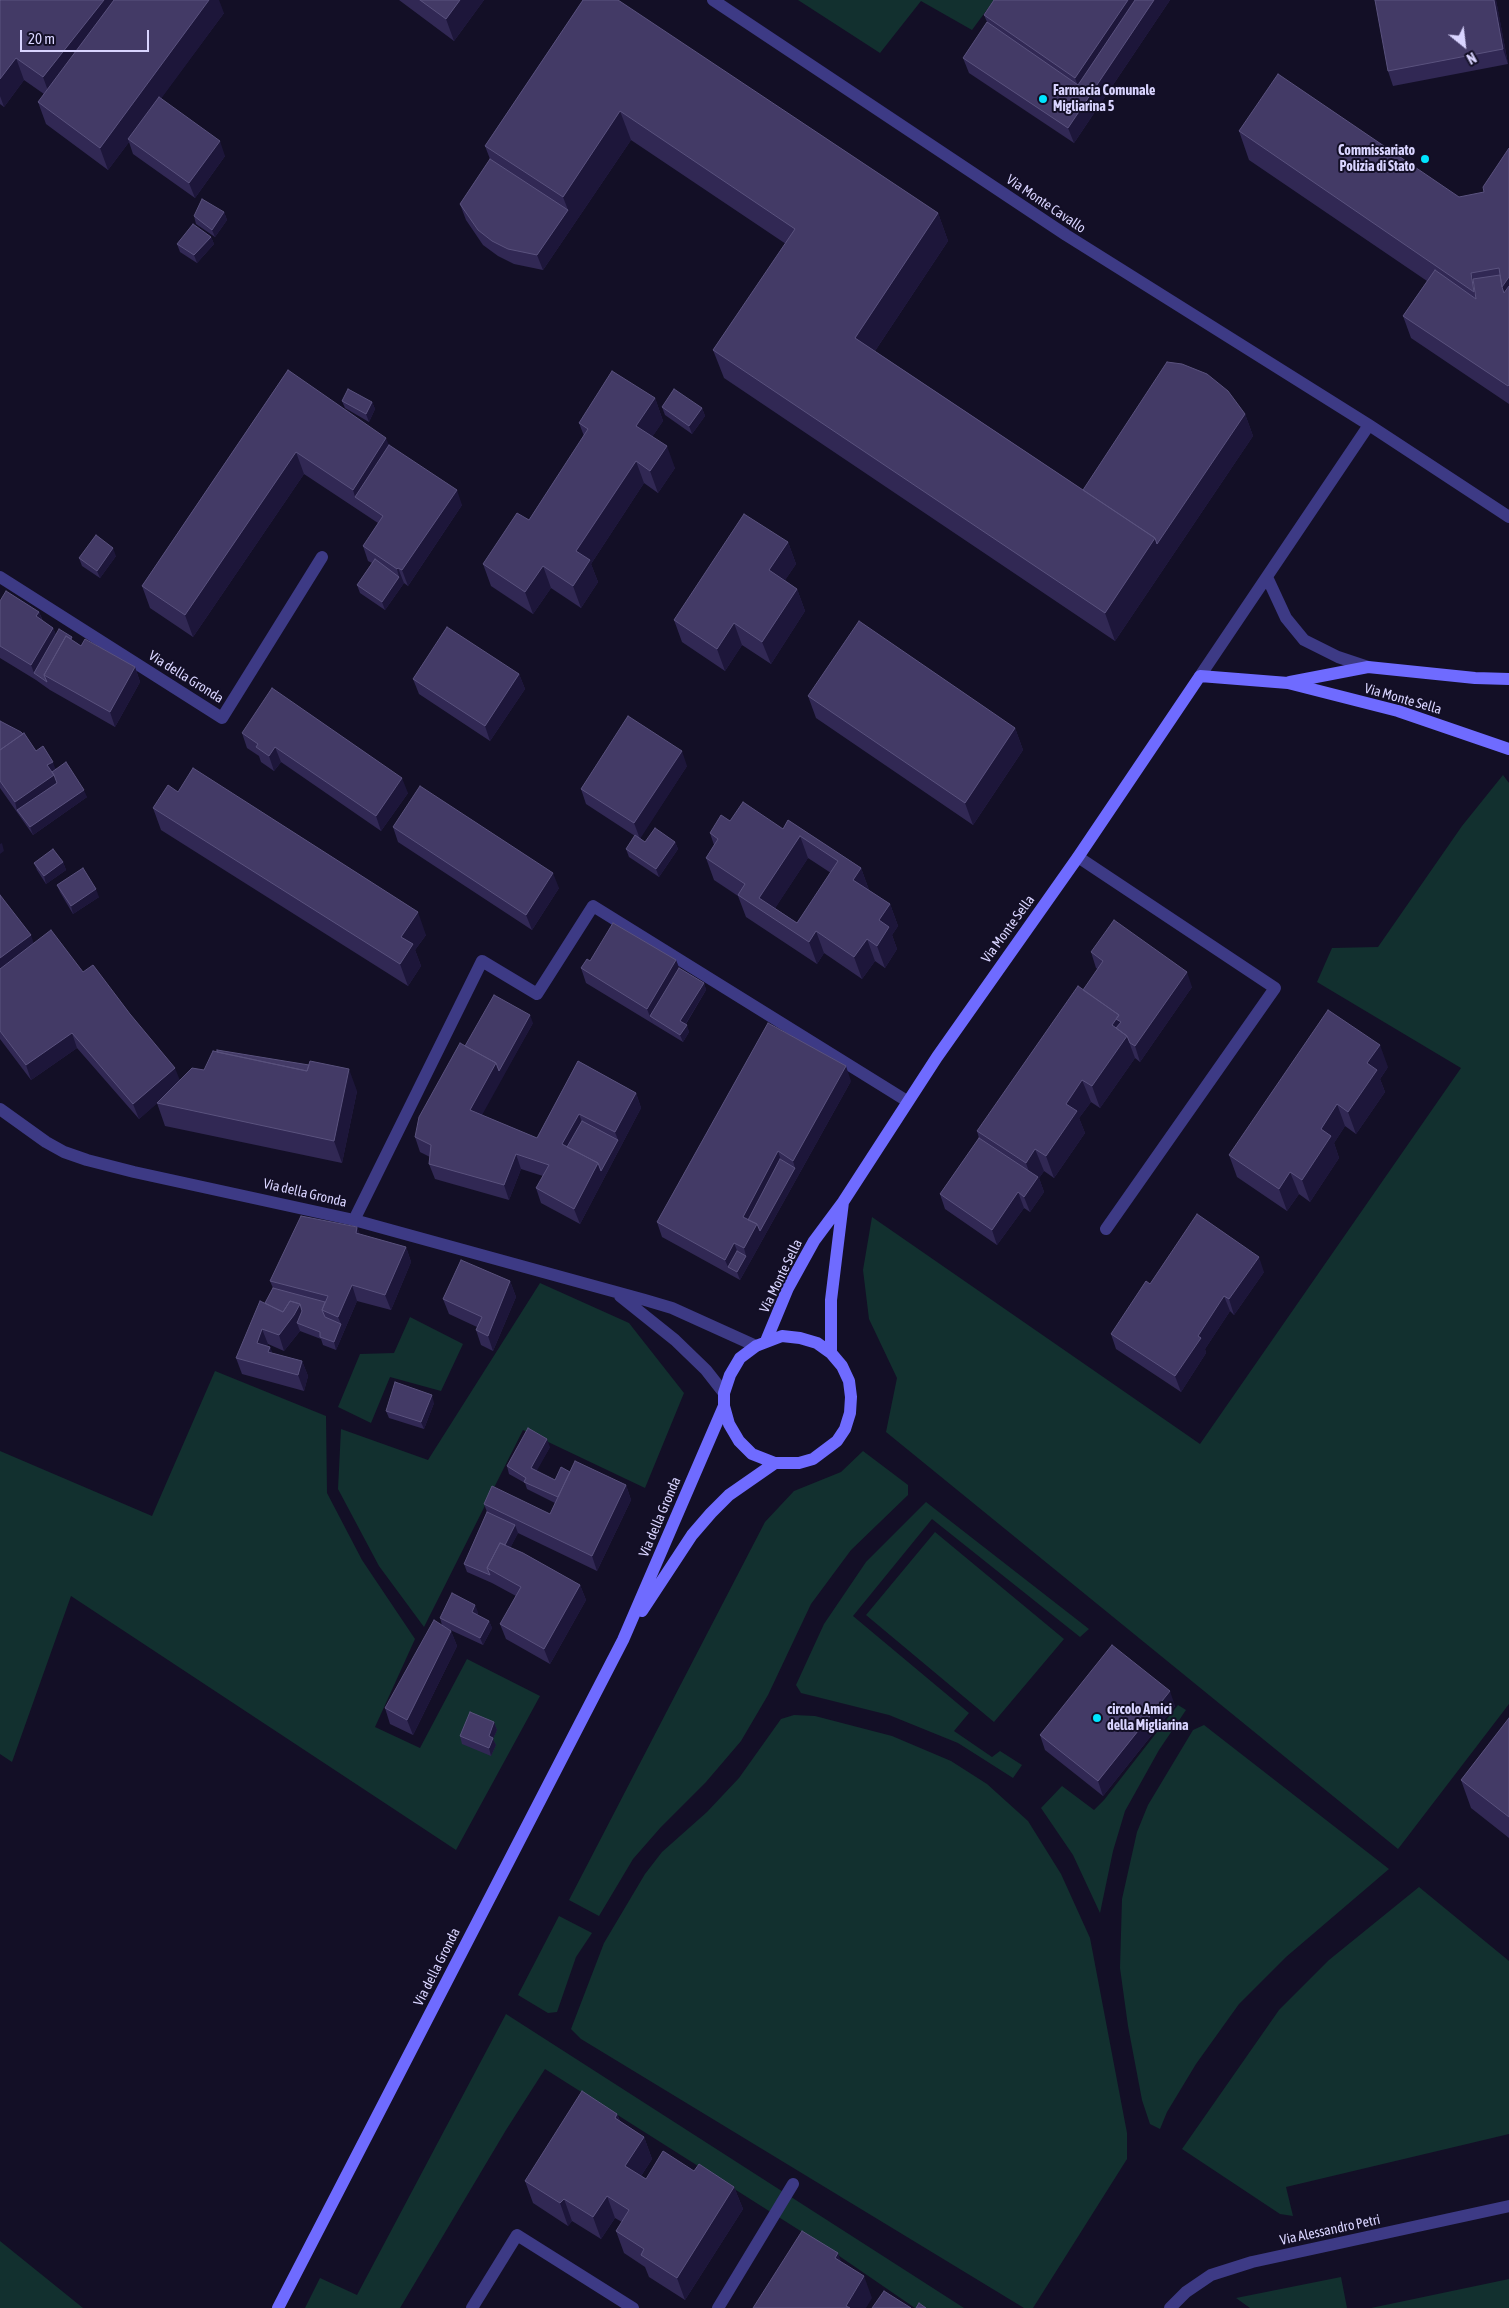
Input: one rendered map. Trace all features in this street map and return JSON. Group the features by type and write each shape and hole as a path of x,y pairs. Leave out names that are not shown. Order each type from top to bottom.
{"street":[{"name":"Via Monte Cavallo","path":"712,0 1066,235 1369,425 1509,517"},
{"name":"Via Monte Sella","path":"761,1343 802,1262 843,1202 906,1101 1078,857 1369,425"},
{"name":"Via della Gronda","path":"0,577 222,718 322,557"},
{"name":"Via Monte Sella","path":"1267,577 1286,618 1304,640 1338,657 1368,667 1475,678 1509,678"},
{"name":"Via Monte Sella","path":"1288,683 1368,667"},
{"name":"Via Monte Sella","path":"1200,676 1288,683 1406,714 1509,749"},
{"path":"1078,857 1274,988 1106,1229"},
{"path":"354,1220 482,961 537,994 594,906 906,1101"},
{"name":"Via della Gronda","path":"0,1109 46,1142 64,1152 87,1160 354,1220 672,1308 761,1343"},
{"name":"Via Monte Sella","path":"831,1353 831,1300 843,1202"},
{"name":"Via della Gronda","path":"278,2308 623,1640 724,1400 706,1370 676,1340 614,1292"},
{"path":"782,1336 800,1338 817,1344 831,1353 842,1366 849,1380 852,1397 845,1429 837,1441 813,1459 799,1463 775,1463 752,1454 739,1441 728,1424 724,1400 730,1375 740,1358 761,1343 782,1336"},
{"name":"Via della Gronda","path":"623,1640 692,1535 711,1512 729,1495 775,1463"},
{"path":"718,2308 793,2184"},
{"name":"Via Alessandro Petri","path":"1170,2308 1186,2292 1204,2279 1237,2266 1509,2206"},
{"path":"472,2308 517,2235 633,2308"}],"green space":[{"path":"798,0 994,0 972,30 921,1 880,53"},
{"path":"1503,775 1509,783 1509,1704 1398,1849 886,1432 897,1378 869,1319 863,1270 872,1217 1200,1444 1461,1068 1317,982 1332,948 1378,947 1462,826"},
{"path":"540,1283 629,1323 684,1393 645,1488 523,1430 424,1627 379,1566 338,1489 341,1429 428,1460"},
{"path":"410,1317 463,1344 441,1391 390,1377 371,1423 338,1407 360,1354 394,1353"},
{"path":"215,1371 326,1416 327,1493 362,1560 415,1639 375,1727 420,1748 467,1659 540,1696 456,1850 71,1596 12,1762 0,1754 0,1451 152,1516"},
{"path":"863,1451 908,1485 908,1495 851,1550 811,1604 768,1695 741,1741 706,1782 661,1827 633,1859 599,1916 569,1900 765,1522 794,1491 841,1472"},
{"path":"926,1502 1089,1629 1080,1637 932,1519 853,1616 969,1713 954,1731 992,1757 1000,1751 1022,1765 1013,1778 958,1743 889,1715 801,1693 796,1685 824,1624 866,1562"},
{"path":"935,1532 1064,1639 994,1722 866,1615"},
{"path":"1178,1705 1186,1710 1159,1750 1125,1811 1113,1851 1100,1913 1073,1855 1041,1808 1062,1786 1094,1810 1104,1800"},
{"path":"794,1715 815,1716 892,1736 951,1761 987,1784 1028,1821 1061,1874 1090,1938 1127,2133 1127,2159 1033,2308 1024,2308 581,2039 571,2029 604,1943 645,1874 662,1852 707,1812 739,1778 781,1719"},
{"path":"1204,1725 1389,1869 1286,1957 1239,2004 1196,2064 1167,2112 1160,2129 1150,2124 1142,2100 1128,2026 1120,1968 1122,1899 1137,1832 1148,1805 1193,1730"},
{"path":"1419,1887 1509,1961 1509,2134 1286,2187 1293,2216 1280,2214 1182,2149 1279,2010 1329,1960"},
{"path":"559,1916 592,1933 576,1957 557,2012 548,2013 518,1995"},
{"path":"506,2014 964,2308 915,2308 829,2249 545,2069 506,2130 400,2308 305,2308 320,2278 357,2295"},
{"path":"0,2241 83,2308 0,2308"},
{"path":"1341,2277 1347,2308 1250,2308 1236,2298"},
{"path":"1509,2279 1509,2308 1371,2308"}],"building":[{"path":"1,0 104,0 43,77 16,58 0,79"},
{"path":"114,0 209,0 100,148 38,102"},
{"path":"420,0 460,0 446,19"},
{"path":"583,0 618,0 938,213 855,338 1155,538 1105,613 713,350 795,229 620,111 563,197 485,146"},
{"path":"994,0 1128,0 1075,78 984,15"},
{"path":"1135,0 1154,0 1068,128 963,58 987,22 1078,85"},
{"path":"1375,0 1494,0 1503,49 1388,71"},
{"path":"1278,74 1459,197 1484,192 1483,187 1509,148 1509,277 1502,287 1499,268 1471,273 1474,292 1239,131"},
{"path":"159,97 220,141 189,183 128,139"},
{"path":"490,159 568,210 537,255 508,249 492,241 478,230 460,204"},
{"path":"202,199 224,212 212,230 194,216"},
{"path":"193,224 211,237 194,255 177,244"},
{"path":"1435,270 1476,299 1473,279 1500,275 1504,293 1509,286 1508,386 1403,316"},
{"path":"1167,362 1182,364 1207,374 1228,391 1245,414 1157,544 1155,538 1083,490"},
{"path":"288,370 386,438 353,490 296,452 185,615 142,586"},
{"path":"612,371 655,398 636,426 667,446 650,471 636,461 576,551 590,560 573,586 543,566 525,592 483,564 517,513 529,520 588,429 579,423"},
{"path":"348,389 372,402 366,414 342,401"},
{"path":"674,389 702,408 689,426 662,407"},
{"path":"389,445 457,490 402,570 397,569 363,546 383,516 355,497"},
{"path":"744,514 788,542 769,570 797,589 762,642 734,623 717,649 674,620"},
{"path":"96,535 113,548 97,571 79,558"},
{"path":"375,559 399,577 382,602 357,585"},
{"path":"6,591 39,612 36,616 53,628 31,665 0,646 0,601"},
{"path":"859,621 1015,728 965,803 808,696"},
{"path":"447,627 519,674 485,726 413,679"},
{"path":"59,629 72,637 71,639 66,636 44,675 47,682 34,673"},
{"path":"66,636 81,646 85,639 135,667 110,712 44,675"},
{"path":"272,688 402,778 376,816 275,747 269,756 256,747 258,744 242,733"},
{"path":"628,716 682,751 634,823 581,789"},
{"path":"0,721 23,734 0,750"},
{"path":"24,733 36,751 43,746 53,762 47,765 54,775 15,802 0,781 0,750"},
{"path":"66,762 84,790 30,827 17,810 57,783 52,772"},
{"path":"193,768 418,912 401,937 413,944 400,964 153,808 168,785 178,792"},
{"path":"420,786 553,873 526,915 393,827"},
{"path":"743,802 783,829 788,820 861,868 853,880 890,904 879,920 889,927 877,946 867,939 854,957 816,931 809,942 738,895 745,884 706,858 718,839 710,833 721,815 730,821","holes":["800,836 838,861 797,923 759,898"]},
{"path":"655,828 675,842 656,869 626,849 635,835 645,842"},
{"path":"53,849 63,862 44,876 34,863"},
{"path":"83,868 96,889 71,906 57,885"},
{"path":"0,895 31,935 0,958"},
{"path":"1114,920 1187,972 1135,1046 1130,1043 1127,1036 1116,1028 1121,1022 1116,1019 1119,1015 1083,990 1103,961 1091,952"},
{"path":"613,923 676,960 647,1009 581,968 587,959 590,961"},
{"path":"51,930 83,972 93,965 130,1014 175,1068 133,1104 72,1033 26,1065 0,1031 0,969"},
{"path":"679,968 704,983 680,1021 687,1025 680,1035 650,1016"},
{"path":"1078,986 1119,1015 1112,1025 1127,1036 1092,1086 1082,1080 1066,1104 1077,1111 1046,1156 1035,1149 1026,1163 977,1131"},
{"path":"494,995 530,1015 499,1071 496,1063 465,1046"},
{"path":"1328,1010 1380,1045 1367,1063 1377,1070 1348,1112 1337,1104 1321,1129 1331,1136 1302,1180 1290,1172 1279,1189 1229,1155"},
{"path":"768,1023 846,1066 793,1161 778,1151 743,1217 757,1224 744,1248 734,1243 725,1260 657,1222"},
{"path":"460,1043 496,1063 470,1110 537,1138 578,1061 636,1093 615,1132 579,1114 562,1144 598,1163 574,1209 536,1188 549,1165 516,1154 504,1185 429,1164 431,1145 415,1137 419,1117"},
{"path":"217,1050 309,1065 307,1071 217,1052"},
{"path":"213,1051 307,1071 310,1061 349,1069 334,1141 157,1103 192,1068 204,1070"},
{"path":"582,1121 618,1140 601,1171 598,1163 567,1147"},
{"path":"979,1138 1038,1177 1024,1197 1018,1192 992,1230 940,1194"},
{"path":"780,1159 795,1168 760,1231 757,1224 748,1220"},
{"path":"1197,1214 1259,1257 1229,1299 1224,1296 1198,1336 1201,1338 1175,1376 1111,1334 1146,1281 1150,1284"},
{"path":"301,1216 357,1227 356,1233 406,1247 385,1295 352,1285 338,1317 322,1310 328,1296 270,1281"},
{"path":"737,1251 746,1256 737,1272 728,1267"},
{"path":"461,1260 510,1281 488,1336 476,1330 482,1317 443,1299"},
{"path":"273,1288 325,1302 322,1310 325,1317 341,1324 334,1342 320,1337 320,1332 297,1323 302,1311 300,1304 290,1301 283,1312 265,1303"},
{"path":"260,1301 283,1312 290,1301 300,1304 279,1335 262,1329 257,1343 270,1347 268,1352 302,1361 298,1375 236,1358"},
{"path":"395,1382 432,1395 421,1422 386,1411"},
{"path":"528,1428 547,1439 531,1468 555,1480 561,1467 570,1472 558,1497 524,1482 526,1478 507,1466"},
{"path":"575,1461 626,1485 592,1556 484,1504 492,1486 550,1514"},
{"path":"487,1512 515,1525 505,1545 500,1543 487,1568 490,1575 464,1564"},
{"path":"500,1543 523,1553 580,1585 544,1649 500,1624 521,1587 487,1568"},
{"path":"452,1593 475,1605 472,1612 489,1621 480,1638 440,1618"},
{"path":"434,1620 451,1631 407,1720 385,1708"},
{"path":"1112,1645 1170,1691 1098,1781 1040,1735"},
{"path":"470,1712 494,1722 489,1736 493,1738 489,1748 460,1736"},
{"path":"1509,1718 1509,1817 1461,1780"},
{"path":"582,2091 617,2114 615,2118 644,2137 625,2166 646,2179 663,2151 694,2171 699,2164 734,2187 677,2278 641,2255 644,2249 616,2231 629,2210 607,2196 593,2217 564,2199 560,2203 525,2181"},
{"path":"802,2231 838,2253 835,2258 864,2276 846,2306 850,2308 753,2308"},
{"path":"884,2291 911,2308 872,2308"},
{"path":"919,2303 926,2308 916,2308"}],"place":[{"name":"Farmacia Comunale Migliarina 5","path":"1043,99"},
{"name":"Commissariato Polizia di Stato","path":"1425,159"},
{"name":"circolo Amici della Migliarina","path":"1097,1718"}]}
